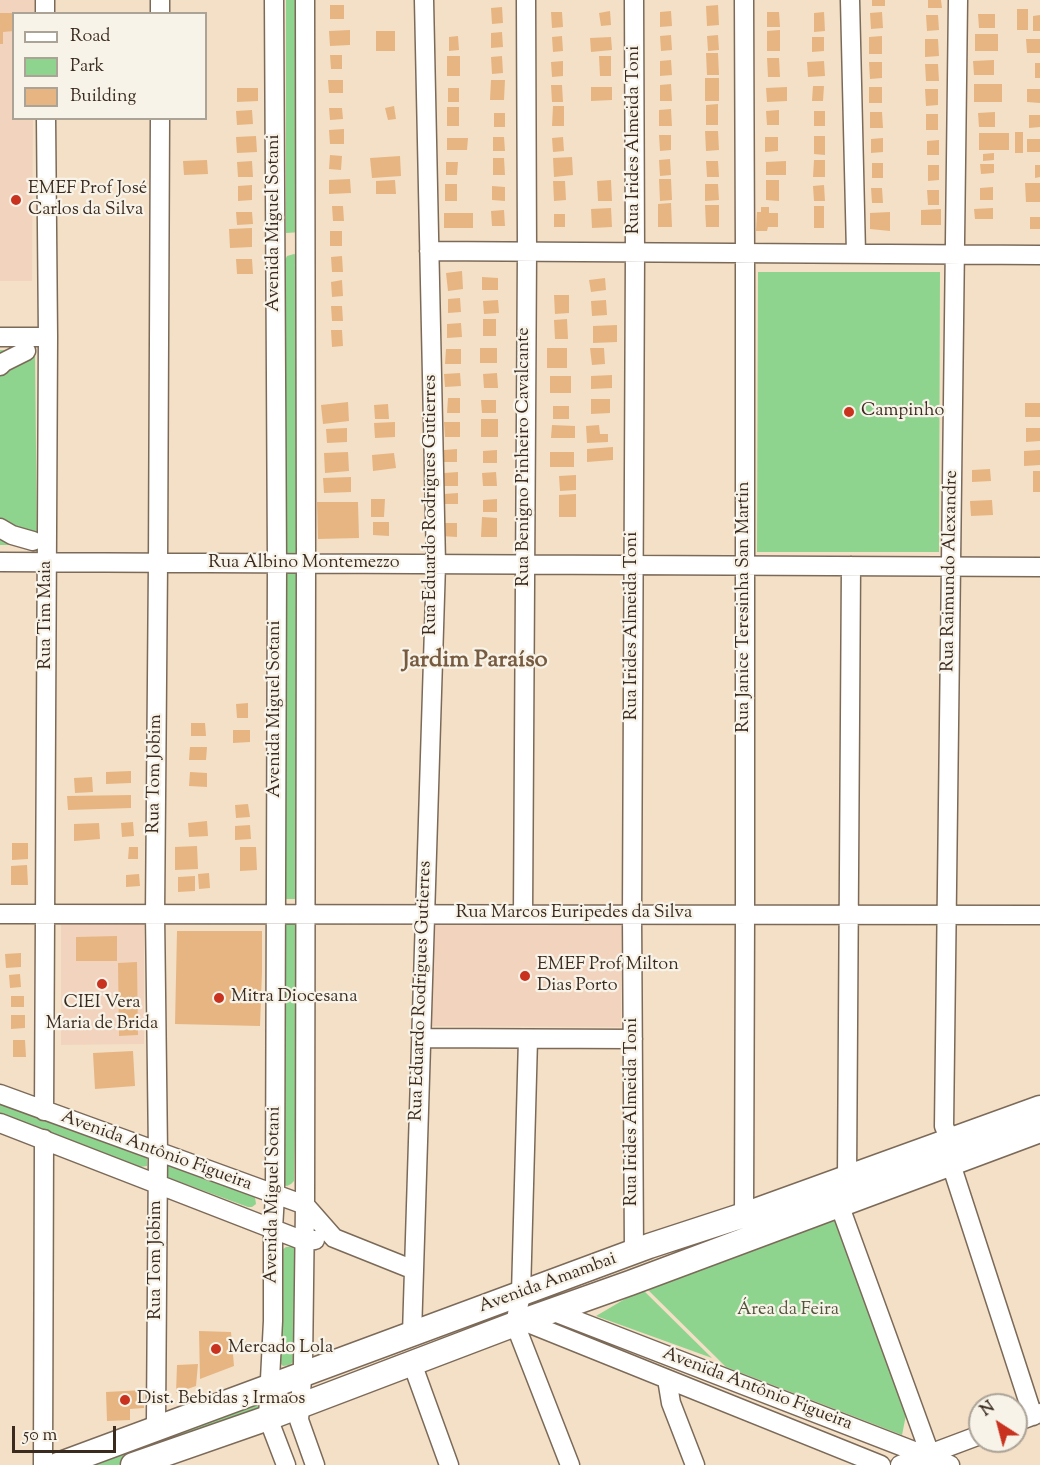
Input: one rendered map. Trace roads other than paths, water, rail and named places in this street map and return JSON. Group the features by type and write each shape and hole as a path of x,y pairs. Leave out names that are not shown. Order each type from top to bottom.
{"main road":[{"name":"Avenida Amambai","path":"146,1463 519,1322 557,1320 839,1204 950,1153 1040,1108"},
{"name":"Avenida Amambai","path":"58,1465 634,1252 847,1178 1040,1130"}],"street":[{"name":"Avenida Miguel Sotani","path":"268,1418 273,1321 275,1195 277,564 274,0"},
{"name":"Avenida Miguel Sotani","path":"305,0 305,1205 299,1420 315,1465"},
{"name":"Rua Eduardo Rodrigues Gutierres","path":"412,1334 436,564 424,0"},
{"name":"Rua Benigno Pinheiro Cavalcante","path":"523,914 527,251 526,0"},
{"name":"Rua Irides Almeida Toni","path":"634,0 632,914 634,1252"},
{"name":"Rua Janice Teresinha San Martin","path":"744,0 744,1215"},
{"path":"850,0 856,253"},
{"name":"Rua Raimundo Alexandre","path":"958,0 944,1126 950,1153 1030,1417"},
{"name":"Rua Tim Maia","path":"44,1111 48,337 46,120"},
{"name":"Rua Tom Jobim","path":"155,1429 158,1184 155,914 160,120"},
{"path":"275,247 306,246"},
{"path":"429,251 1040,255"},
{"path":"0,336 48,337"},
{"path":"0,366 27,351"},
{"path":"0,528 12,535 33,541"},
{"name":"Rua Albino Montemezzo","path":"0,562 1040,567"},
{"path":"847,1178 851,566"},
{"name":"Rua Marcos Euripedes da Silva","path":"0,914 1040,915"},
{"path":"421,1038 633,1039"},
{"path":"528,1038 519,1322 570,1465"},
{"name":"Avenida Antônio Figueira","path":"0,1094 305,1205 334,1238 414,1270"},
{"name":"Avenida Antônio Figueira","path":"0,1123 304,1241 334,1238"},
{"path":"43,1465 44,1139"},
{"path":"839,1204 928,1455"},
{"name":"Avenida Antônio Figueira","path":"557,1320 667,1379 881,1465"},
{"name":"Avenida Antônio Figueira","path":"557,1320 950,1465"},
{"path":"412,1363 449,1465"},
{"path":"667,1379 671,1403 695,1465"},
{"path":"268,1418 286,1465"},
{"path":"900,1465 968,1440"}],"place":[{"name":"EMEF Prof José Carlos da Silva","path":"16,200"},
{"name":"Campinho","path":"849,412"},
{"name":"EMEF Prof Milton Dias Porto","path":"525,976"},
{"name":"CIEI Vera Maria de Brida","path":"102,984"},
{"name":"Mitra Diocesana","path":"219,998"},
{"name":"Mercado Lola","path":"216,1349"},
{"name":"Dist. Bebidas 3 Irmaos","path":"125,1400"}],"district":[{"name":"Jardim Paraíso","path":"475,662"}],"park label":[{"name":"Área da Feira","path":"788,1311"}]}
